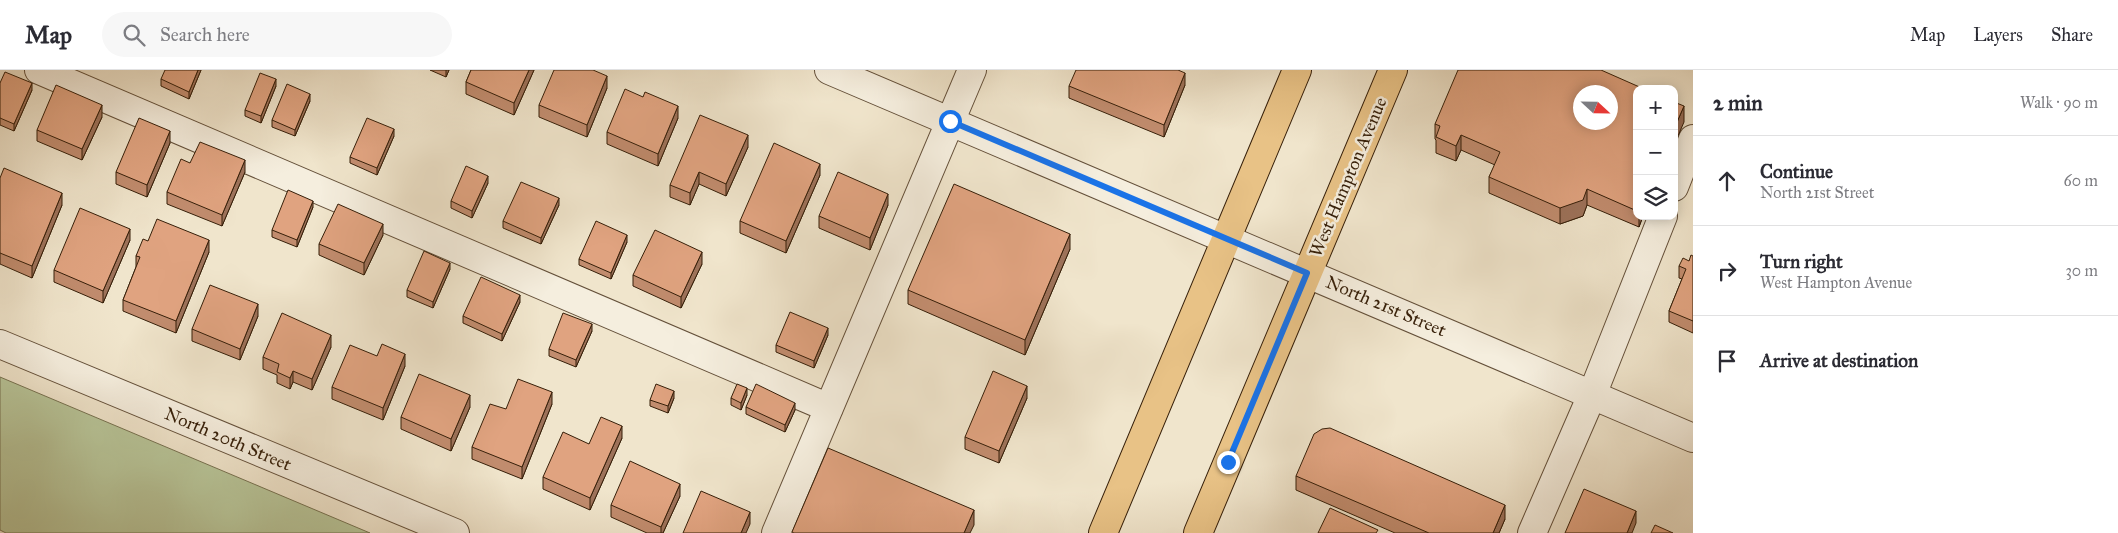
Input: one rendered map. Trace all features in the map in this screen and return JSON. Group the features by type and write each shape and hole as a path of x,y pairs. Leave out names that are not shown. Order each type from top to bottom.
{"main road":[{"path":"1103,533 1297,70"},
{"name":"West Hampton Avenue","path":"1198,533 1393,70"}],"street":[{"path":"39,70 829,408"},
{"name":"North 21st Street","path":"830,70 1693,438"},
{"path":"776,533 972,70"},
{"path":"1678,177 1693,139"},
{"path":"1532,533 1592,395 1660,220"},
{"name":"North 20th Street","path":"0,344 455,533"}],"green space":[{"path":"0,377 370,533 6,533 0,530"}],"building":[{"path":"165,70 198,70 189,92 161,79"},
{"path":"471,70 529,70 514,103 466,82"},
{"path":"554,70 593,70 607,76 587,125 539,105"},
{"path":"1076,70 1178,70 1185,73 1164,125 1069,86"},
{"path":"1458,70 1601,70 1635,85 1633,85 1633,209 1587,189 1583,200 1560,208 1489,177 1500,152 1461,135 1456,146 1436,137 1440,126 1435,124"},
{"path":"5,72 32,83 14,124 0,118 0,83"},
{"path":"260,73 276,79 261,116 245,110"},
{"path":"287,84 310,94 295,130 272,120"},
{"path":"56,85 102,105 82,149 37,130"},
{"path":"625,89 643,97 645,92 678,106 658,154 607,132"},
{"path":"1678,104 1684,106 1678,120"},
{"path":"700,115 748,135 726,184 699,172 690,193 670,185"},
{"path":"139,118 170,131 147,185 116,172"},
{"path":"367,118 394,129 377,168 350,157"},
{"path":"200,142 245,160 222,215 167,192 181,159 190,163"},
{"path":"774,143 820,164 786,241 740,221"},
{"path":"466,166 488,176 472,211 451,201"},
{"path":"4,168 62,193 32,266 0,253 0,178"},
{"path":"838,172 888,194 870,238 819,216"},
{"path":"521,182 559,198 541,238 503,221"},
{"path":"954,184 1070,234 1025,340 908,290"},
{"path":"288,190 313,201 297,240 272,230"},
{"path":"338,204 383,224 364,263 319,244"},
{"path":"80,208 130,229 103,291 54,270"},
{"path":"157,219 209,240 176,321 123,300 140,257 136,256 143,239 148,241"},
{"path":"596,221 627,235 611,273 579,259"},
{"path":"655,230 702,252 681,297 633,275"},
{"path":"424,251 450,263 433,302 407,290"},
{"path":"1691,255 1693,256 1693,321 1669,311 1686,269 1679,266 1683,258 1689,261"},
{"path":"481,277 520,295 502,334 463,316"},
{"path":"210,285 258,304 240,349 192,329"},
{"path":"790,312 828,328 814,361 776,345"},
{"path":"282,313 331,335 312,379 293,371 290,378 277,372 279,364 263,357"},
{"path":"563,313 592,324 576,360 549,349"},
{"path":"382,344 405,354 383,408 332,387 350,345 377,356"},
{"path":"993,371 1027,386 999,451 965,437"},
{"path":"419,374 470,395 451,439 401,417"},
{"path":"518,379 552,392 522,467 472,447 490,404 506,409"},
{"path":"656,384 674,391 668,406 650,400"},
{"path":"737,384 747,388 741,403 731,398"},
{"path":"756,384 795,403 785,425 746,407"},
{"path":"601,417 622,426 590,498 543,477 563,432 589,444"},
{"path":"1330,428 1505,505 1493,533 1429,533 1296,476 1314,434 1322,429"},
{"path":"828,448 974,510 964,533 792,532"},
{"path":"630,461 680,484 661,527 611,505"},
{"path":"1584,489 1636,511 1627,533 1565,533"},
{"path":"701,491 750,512 741,533 683,533"},
{"path":"1330,508 1378,530 1376,533 1318,533"},
{"path":"1655,525 1673,533 1651,533"}],"route":[{"path":"950,121 1307,273 1228,462"}]}
